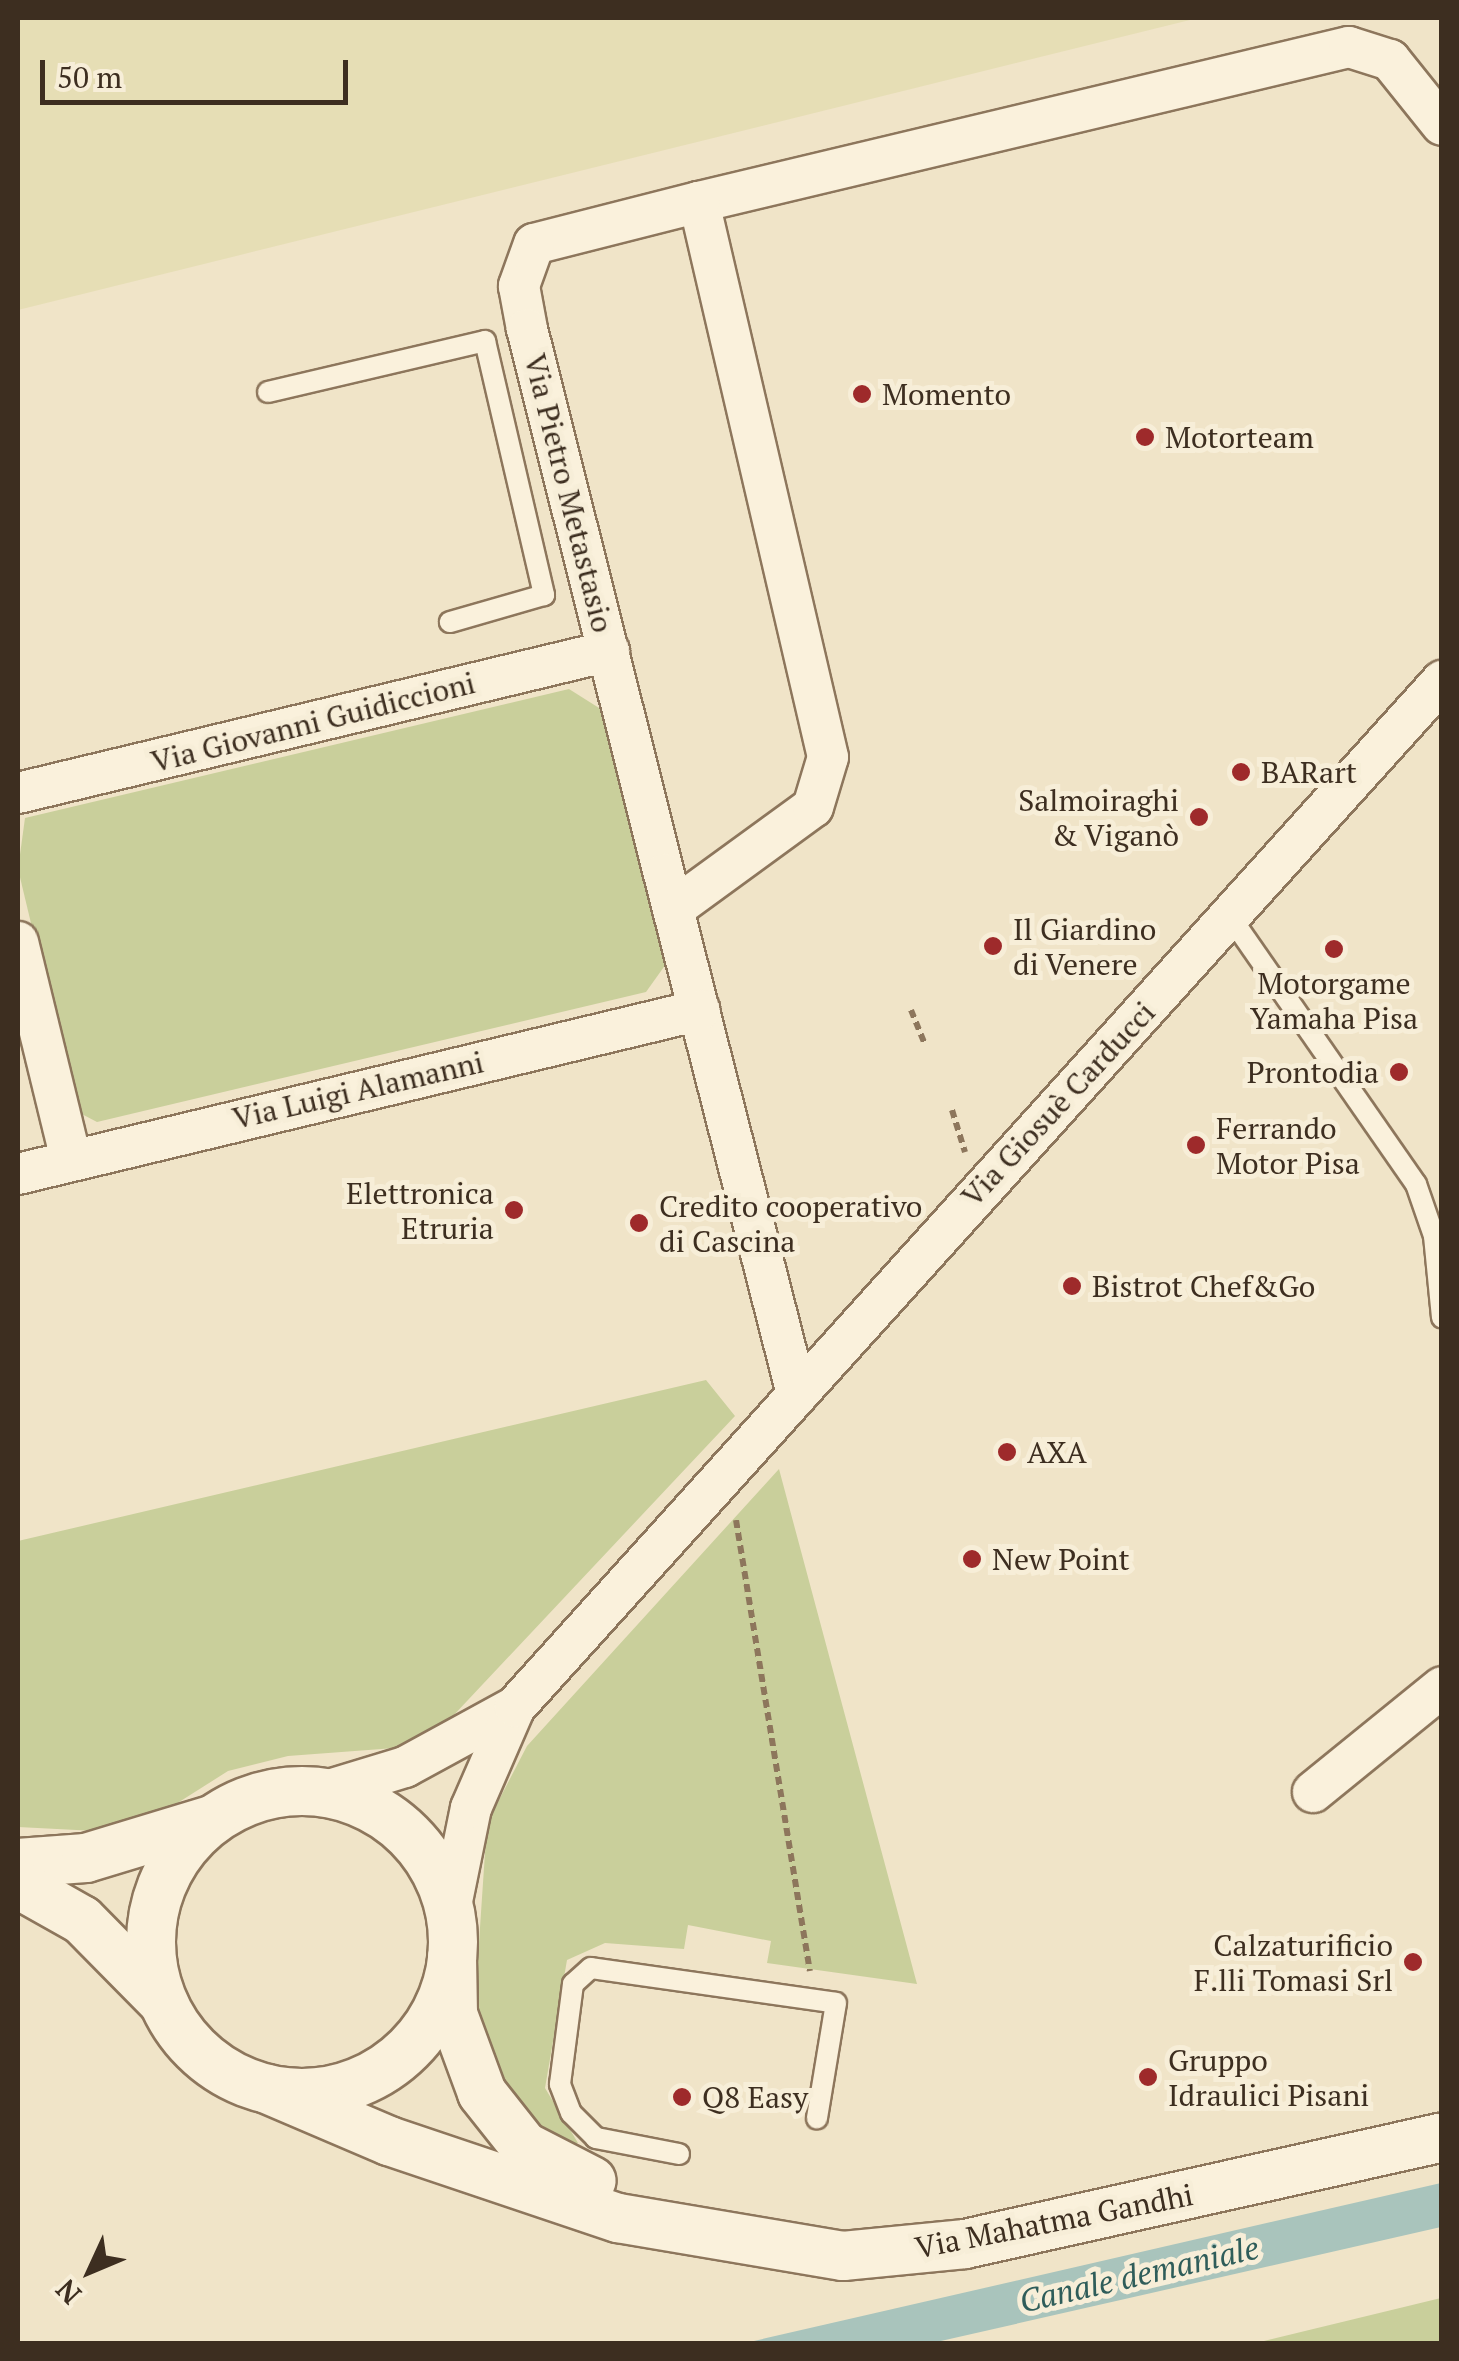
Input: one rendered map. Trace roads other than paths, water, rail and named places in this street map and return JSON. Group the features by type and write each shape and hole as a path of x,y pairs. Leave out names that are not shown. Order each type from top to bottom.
{"street":[{"name":"Via Pietro Metastasio","path":"796,1394 528,332 519,286 534,244 1335,49 1382,33 1442,125"},
{"path":"673,909 812,806 828,758 699,202"},
{"name":"Via Giovanni Guidiccioni","path":"18,793 609,652"},
{"name":"Via Giosuè Carducci","path":"450,1911 471,1808 515,1707 1442,682"},
{"path":"18,942 70,1156"},
{"name":"Via Luigi Alamanni","path":"18,1174 70,1156 700,1010"},
{"path":"1314,1792 1442,1687"},
{"name":"Via Giosuè Carducci","path":"323,1792 404,1767 515,1707"},
{"path":"18,1863 86,1858 210,1820 262,1794 323,1792 367,1805 405,1832 450,1911 452,1958 439,2006 389,2066 318,2092 267,2089 204,2058 164,2003 82,1920 18,1884"},
{"path":"164,2003 151,1958 154,1906 210,1820"},
{"name":"Via Mahatma Gandhi","path":"452,1958 461,2046 482,2093 524,2146 607,2187 780,2227 952,2219 1442,2111"},
{"name":"Via Mahatma Gandhi","path":"267,2089 389,2141 618,2218 844,2256 965,2244 1442,2137"}],"lane":[{"path":"268,392 528,332"},
{"path":"450,622 544,595 484,341"},
{"path":"1230,918 1416,1184 1434,1236 1442,1318"},
{"path":"679,2154 596,2138 571,2113 560,2084 573,1984 591,1968 836,2003 817,2118"}],"water":[{"name":"Canale demaniale","path":"1441,2183 1441,2227 932,2343 745,2343"}],"place":[{"name":"Momento","path":"862,394"},
{"name":"Motorteam","path":"1145,437"},
{"name":"BARart","path":"1241,772"},
{"name":"Salmoiraghi & Viganò","path":"1199,817"},
{"name":"Il Giardino di Venere","path":"993,946"},
{"name":"Motorgame Yamaha Pisa","path":"1334,949"},
{"name":"Prontodia","path":"1399,1072"},
{"name":"Ferrando Motor Pisa","path":"1196,1145"},
{"name":"Elettronica Etruria","path":"514,1210"},
{"name":"Credito cooperativo di Cascina","path":"639,1223"},
{"name":"Bistrot Chef&Go","path":"1072,1286"},
{"name":"AXA","path":"1007,1452"},
{"name":"New Point","path":"972,1559"},
{"name":"Calzaturificio F.lli Tomasi Srl","path":"1413,1962"},
{"name":"Gruppo Idraulici Pisani","path":"1148,2077"},
{"name":"Q8 Easy","path":"682,2097"}]}
